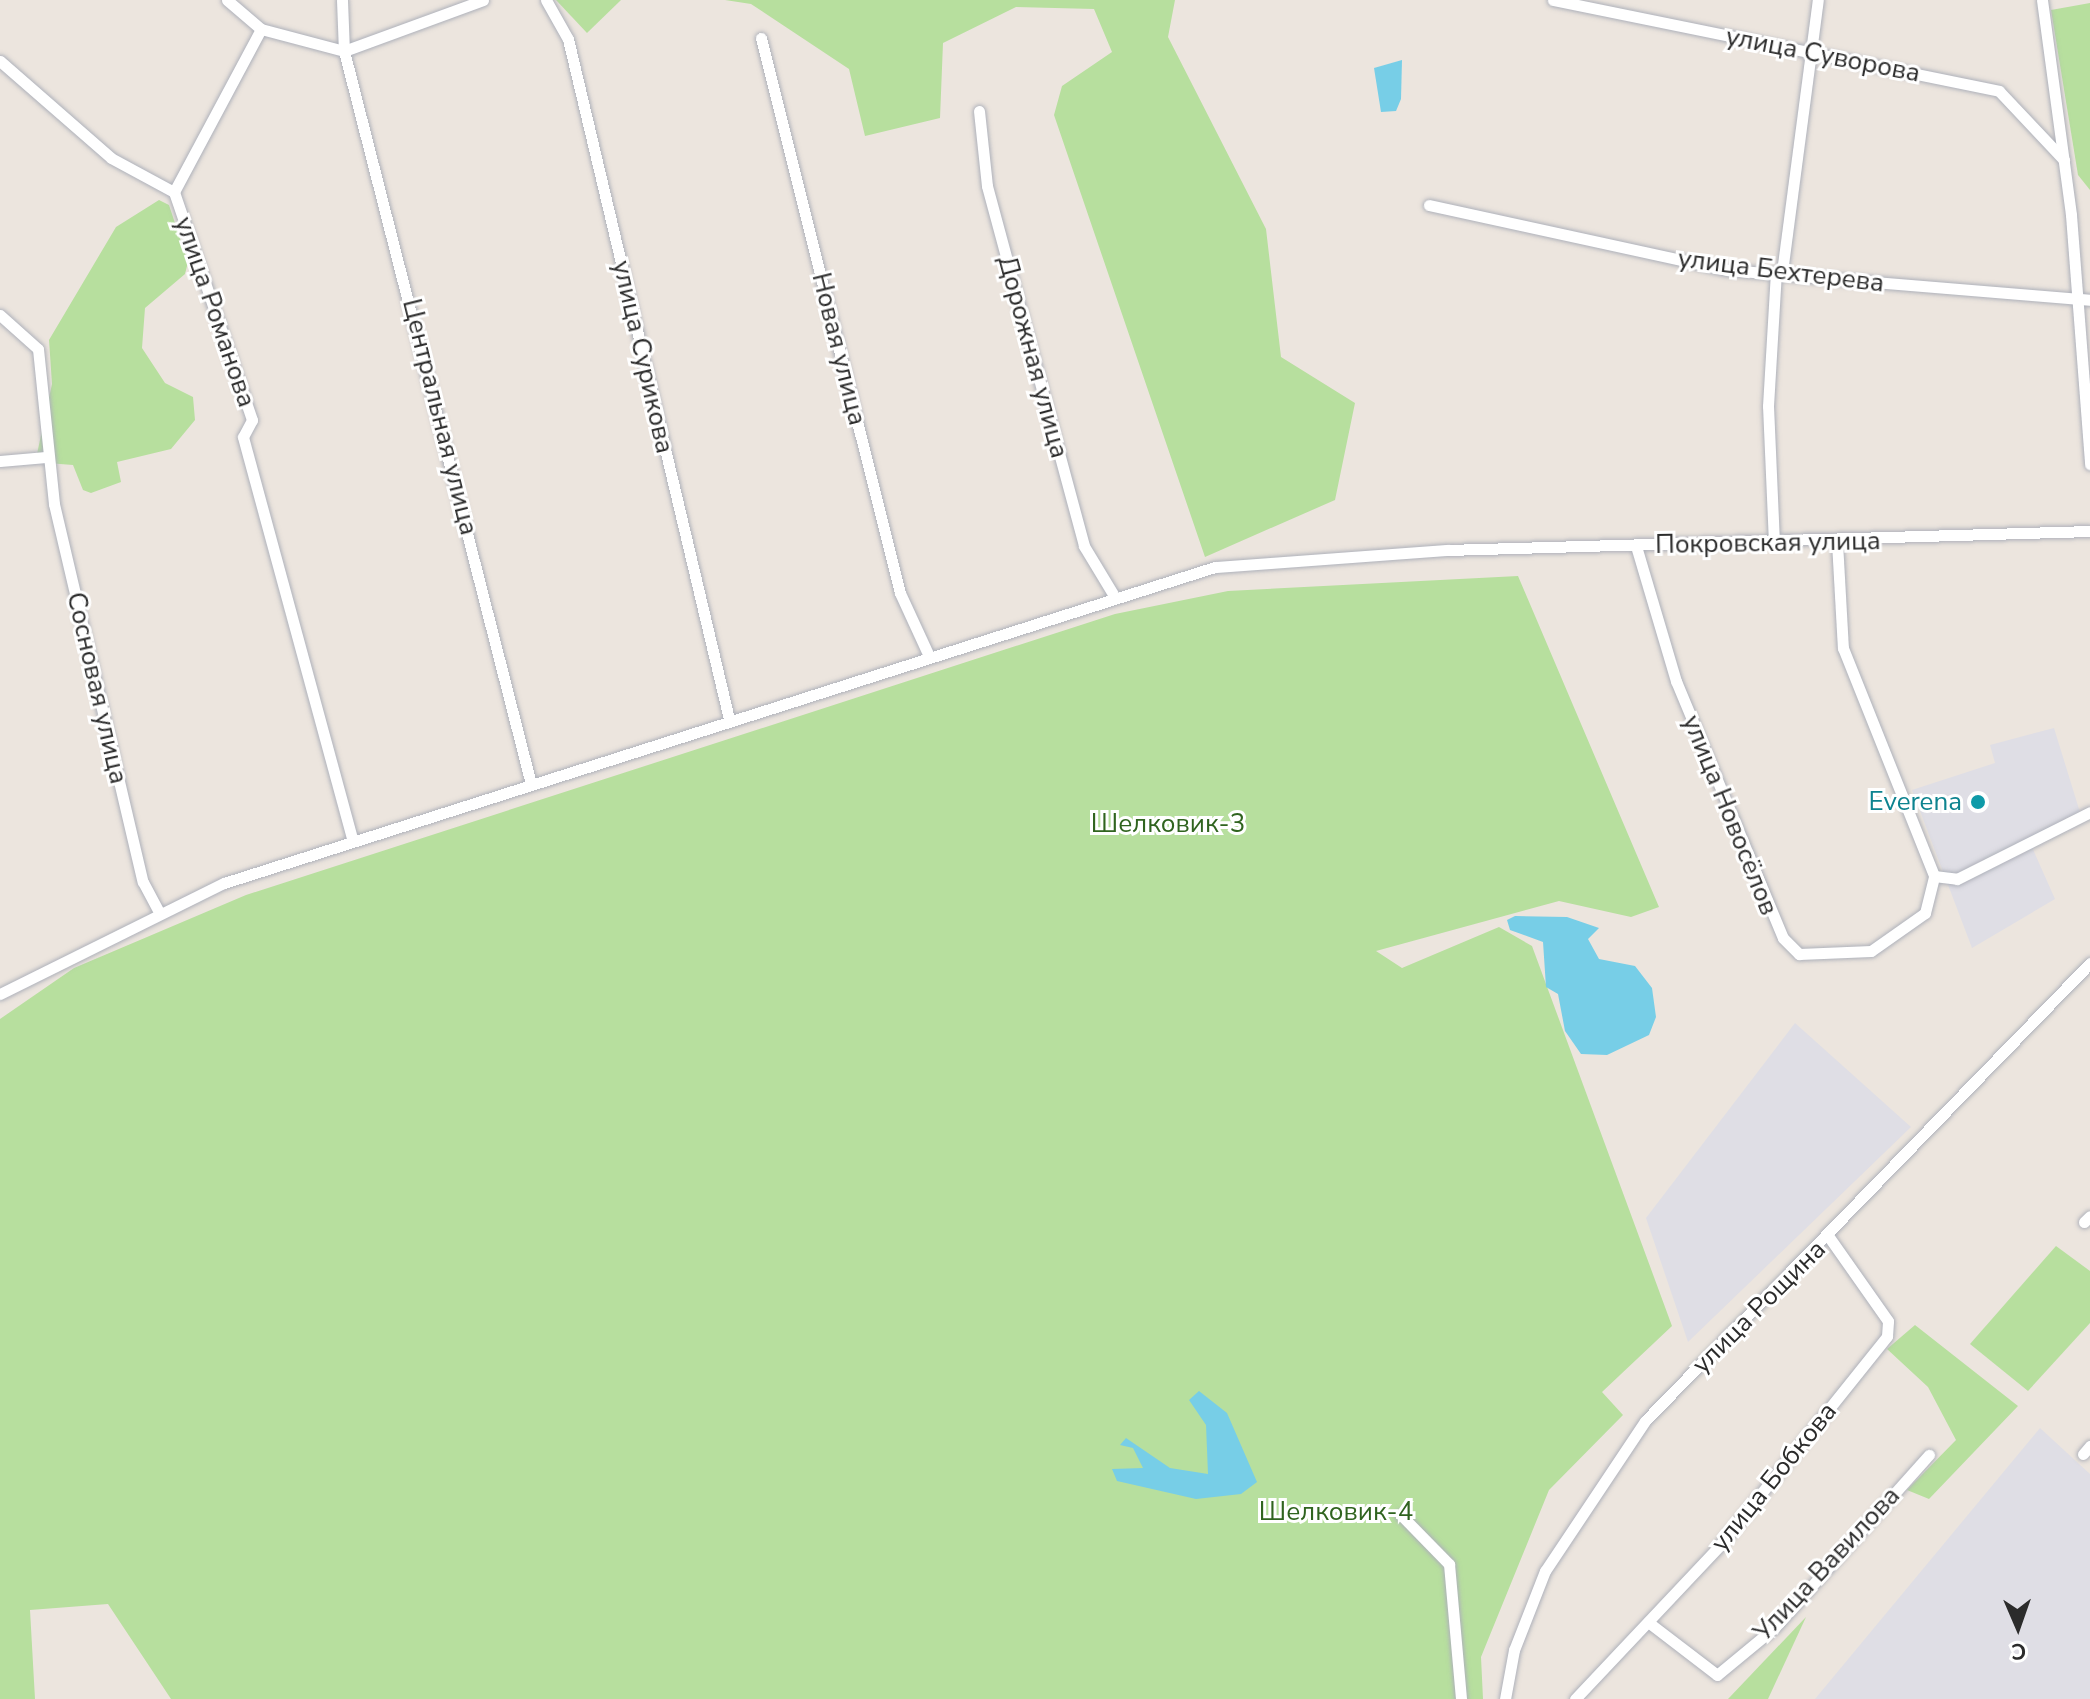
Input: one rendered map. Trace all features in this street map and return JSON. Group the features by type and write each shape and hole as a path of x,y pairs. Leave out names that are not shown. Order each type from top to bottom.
{"street":[{"path":"227,0 261,29 344,51 483,0"},
{"name":"Центральная улица","path":"342,0 344,51 531,784"},
{"name":"улица Сурикова","path":"546,0 568,39 729,719"},
{"name":"улица Суворова","path":"1553,0 1999,91 2064,160"},
{"path":"1774,543 1768,406 1779,273 1818,0"},
{"path":"2042,0 2084,300 2090,464"},
{"name":"улица Романова","path":"261,29 174,192 252,420 243,437 353,841"},
{"name":"Новая улица","path":"761,38 900,593 928,654"},
{"path":"0,61 111,158 174,192"},
{"name":"Дорожная улица","path":"979,111 987,186 1084,546 1113,594"},
{"name":"улица Бехтерева","path":"1429,205 1596,244 1779,273 2084,300"},
{"name":"Сосновая улица","path":"0,315 38,349 46,457 143,882 160,914"},
{"path":"0,461 46,457"},
{"name":"Покровская улица","path":"0,994 224,883 1113,594 1246,563 1447,550 1837,542 2090,531"},
{"path":"1837,542 1843,648 1934,876 1957,879 2090,812"},
{"name":"улица Новосёлов","path":"1636,546 1676,681 1783,938 1799,954 1871,951 1925,913 1934,876"},
{"name":"улица Рощина","path":"1505,1699 1514,1650 1545,1571 1598,1482 1645,1421 1829,1237 2090,963"},
{"name":"улица Бобкова","path":"1575,1699 1719,1546 1887,1336 1888,1321 1829,1237"},
{"name":"Улица Вавилова","path":"1648,1622 1717,1675 1775,1627 1929,1455"},
{"path":"1401,1515 1449,1564 1461,1699"}],"shaded area":[{"path":"2054,728 2083,822 2031,845 2055,899 1972,948 1912,790 1995,763 1990,745"},
{"path":"1795,1023 1911,1127 1688,1342 1646,1218"},
{"path":"2040,1428 2090,1474 2090,1699 1815,1699"}],"green space":[{"path":"556,0 621,0 587,33"},
{"path":"725,0 1175,0 1168,37 1266,229 1281,357 1355,403 1335,500 1205,557 1054,115 1062,86 1112,52 1094,9 1016,7 943,43 940,118 865,136 849,69 751,4"},
{"path":"2090,3 2090,190 2078,175 2051,10"},
{"path":"159,200 169,205 188,262 185,274 145,308 142,348 165,383 193,397 195,420 171,449 117,462 121,482 91,493 83,490 73,465 47,463 37,454 52,384 49,340 116,227"},
{"path":"1518,576 1659,907 1631,917 1559,901 1376,951 1402,968 1499,927 1532,946 1672,1326 1602,1392 1623,1415 1549,1490 1481,1657 1483,1699 171,1699 108,1604 30,1610 35,1699 0,1699 0,1019 74,968 246,895 1115,614 1228,591"},
{"path":"2056,1246 2090,1271 2090,1323 2028,1391 1970,1344"},
{"path":"1915,1325 2018,1406 1929,1499 1907,1490 1956,1440 1928,1387 1887,1349"},
{"path":"1806,1617 1768,1699 1728,1699"}],"water":[{"path":"1402,60 1401,99 1396,111 1381,112 1374,68"},
{"path":"1515,916 1567,917 1599,928 1588,939 1599,959 1635,966 1652,988 1656,1017 1649,1035 1607,1055 1581,1054 1565,1031 1558,994 1546,987 1543,942 1510,930 1507,920"},
{"path":"1199,1391 1227,1413 1257,1482 1241,1494 1196,1499 1117,1481 1112,1469 1143,1468 1133,1448 1120,1445 1126,1438 1170,1468 1208,1474 1206,1425 1189,1400"}],"place":[{"name":"Everena","path":"1978,802"}],"park label":[{"name":"Шелковик-3","path":"1168,824"},
{"name":"Шелковик-4","path":"1336,1512"}]}
